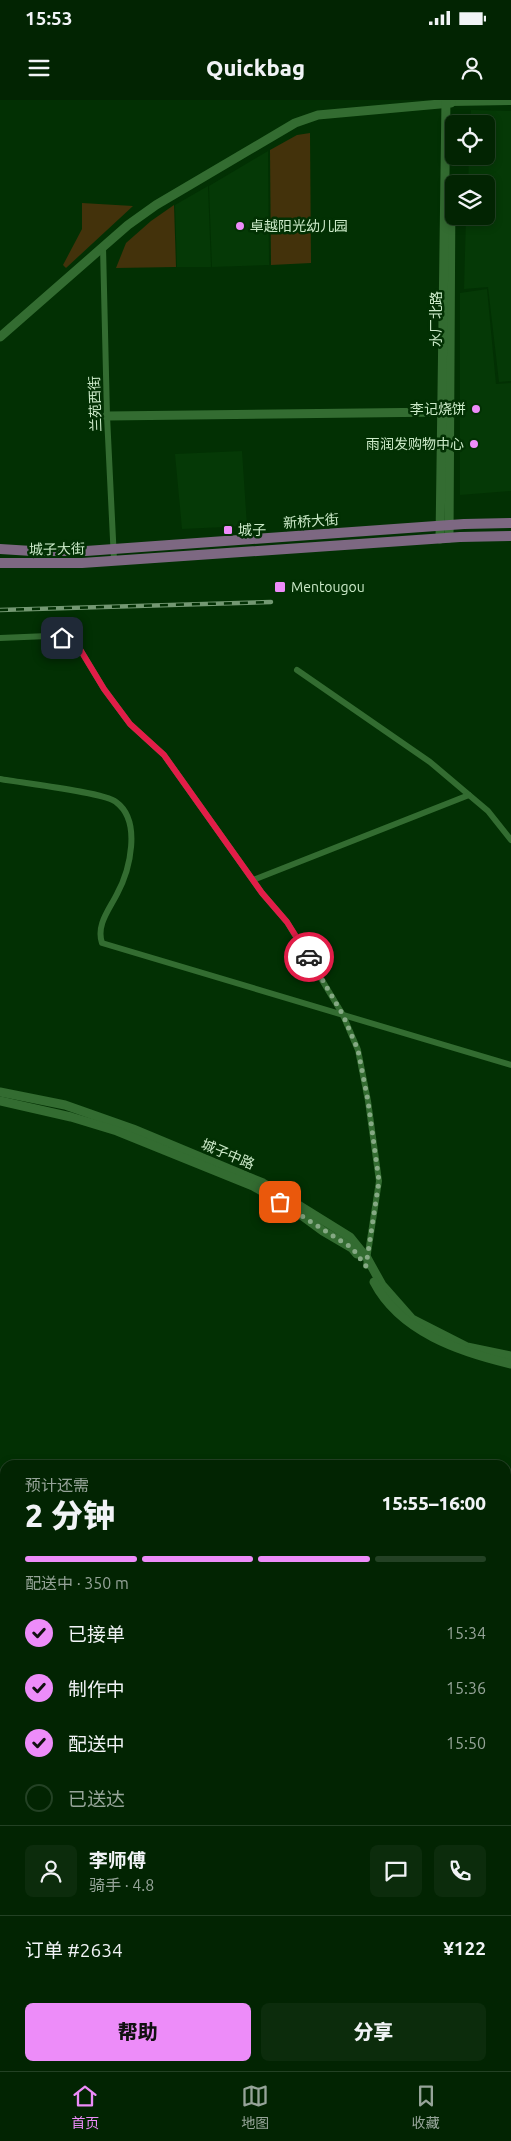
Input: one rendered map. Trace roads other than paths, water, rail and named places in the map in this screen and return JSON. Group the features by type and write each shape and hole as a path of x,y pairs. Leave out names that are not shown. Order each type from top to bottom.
{"main road":[{"name":"新桥大街","path":"114,549 511,523"},
{"name":"新桥大街","path":"114,560 444,538 511,536"},
{"name":"城子大街","path":"0,549 32,551 114,549"},
{"name":"城子大街","path":"0,563 82,563 114,560"}],"street":[{"path":"0,337 104,248 128,225 156,205 295,123 318,115 448,102 511,102"},
{"name":"水厂北路","path":"444,538 448,102"},
{"name":"兰苑西街","path":"104,248 107,416 114,560"},
{"path":"107,416 446,412"},
{"path":"0,638 48,636 75,641 104,689 130,724 164,755 253,880 287,922 343,1015 358,1050 368,1101 379,1181 367,1262"},
{"path":"297,670 430,762 488,811 511,840"},
{"path":"0,780 96,795 116,801 128,816 131,844 128,871 103,920 99,934 102,943 511,1065"},
{"path":"253,880 470,795"},
{"name":"城子中路","path":"0,1092 65,1105 132,1129 263,1183 350,1237 382,1285 412,1319 468,1347 511,1356"},
{"name":"城子中路","path":"0,1101 62,1115 117,1131 253,1186 293,1209 323,1231 352,1248 367,1262 380,1293 400,1317 434,1338 468,1352 511,1364"}],"railway":[{"path":"0,610 271,602"}],"place":[{"name":"卓越阳光幼儿园","path":"240,226"},
{"name":"李记烧饼","path":"476,409"},
{"name":"雨润发购物中心","path":"474,444"},
{"name":"城子","path":"228,530"},
{"name":"Mentougou","path":"280,587"}]}
